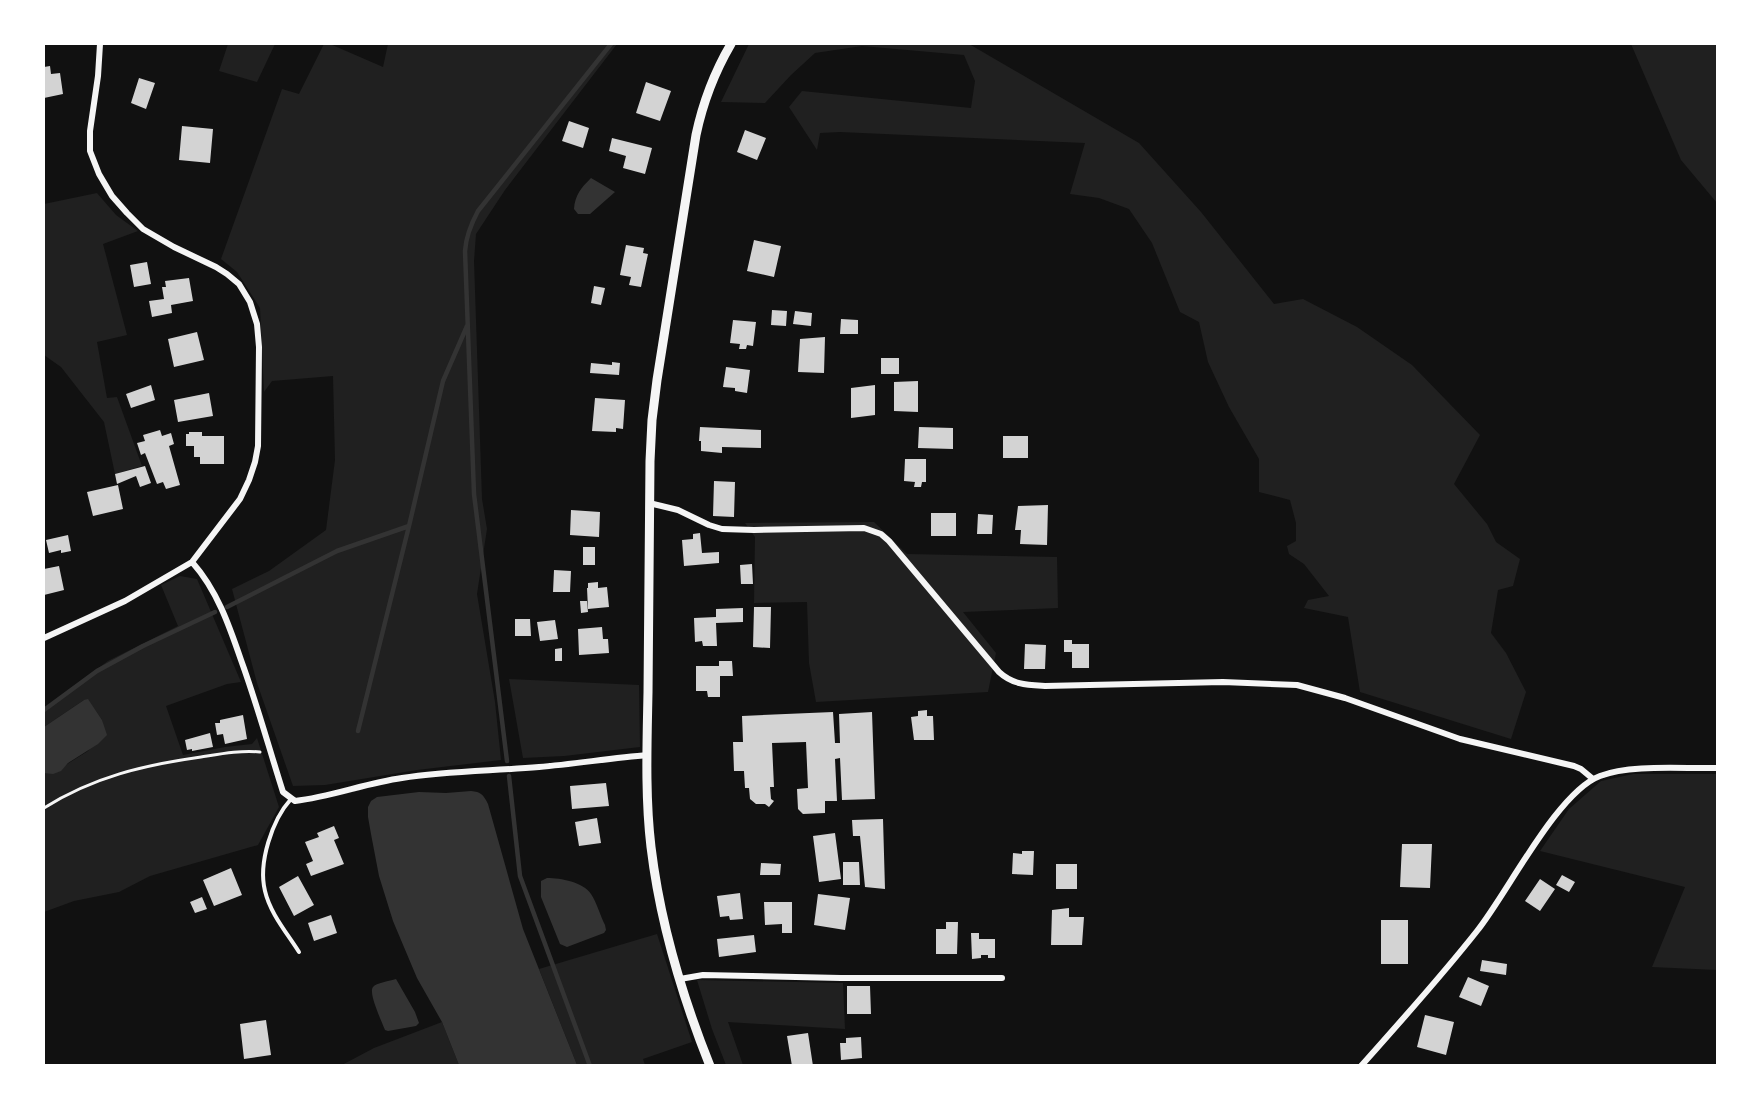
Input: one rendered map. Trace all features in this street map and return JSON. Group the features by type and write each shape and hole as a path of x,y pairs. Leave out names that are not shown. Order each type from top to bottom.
{"street":[{"path":"44,638 125,601 192,562 240,499 249,480 258,446 260,393 256,324 250,302 239,284 216,267 174,248 143,229 112,196 99,174 90,151 90,131 98,76 99,44"},
{"path":"710,1065 680,979 663,918 649,826 649,503 652,420 657,380 695,141 706,95 731,44"},
{"path":"649,503 678,510 722,529 864,528 881,534 935,594 999,672 1017,684 1046,686 1238,682 1297,685 1338,695 1460,740 1574,766 1593,779"},
{"path":"192,562 205,577 218,599 263,723 283,792 295,801 309,800 368,784 426,774 540,767 648,755"},
{"path":"1361,1065 1413,1009 1479,929 1554,818 1578,790 1593,779 1612,772 1718,768"},
{"path":"680,979 703,975 1002,978"}],"lane":[{"path":"291,799 283,807 266,846 263,877 265,891 273,910 299,952"}],"path":[{"path":"44,808 86,785 145,767 211,755 271,752"}],"shaded area":[{"path":"228,44 275,44 257,82 219,71"},
{"path":"324,44 330,44 383,67 388,44 617,44 505,190 476,234 474,261 482,499 487,529 477,594 495,702 501,760 417,770 325,785 293,786 257,683 232,589 269,571 326,530 335,460 333,376 272,381 264,392 260,308 237,272 221,259 282,89 299,94"},
{"path":"749,44 969,44 1139,143 1201,212 1274,304 1303,299 1357,327 1412,365 1480,435 1454,484 1487,524 1496,542 1520,559 1513,586 1498,590 1491,633 1506,653 1526,692 1511,739 1360,692 1348,617 1304,608 1308,600 1329,596 1304,564 1289,554 1287,546 1296,541 1296,523 1290,500 1259,492 1259,459 1229,407 1208,362 1199,322 1180,312 1152,243 1129,209 1099,198 1070,194 1085,143 840,132 820,133 817,150 789,107 802,91 971,108 975,81 964,55 862,46 815,53 765,103 721,102"},
{"path":"1631,44 1717,44 1717,203 1681,160"},
{"path":"591,178 615,192 590,214 578,214 574,209 577,196"},
{"path":"97,193 116,215 138,231 103,244 127,335 97,342 107,398 117,397 142,466 115,474 104,422 61,367 44,355 44,204"},
{"path":"874,522 907,554 1057,557 1058,608 963,612 996,653 988,692 816,702 809,663 807,602 754,603 755,537 745,523"},
{"path":"180,576 197,579 241,682 227,684 166,706 183,755 252,744 257,738 279,807 258,845 150,876 119,892 74,901 44,912 44,773 53,773 88,751 104,732 102,720 88,700 84,700 44,727 44,708 108,661 178,626 161,585"},
{"path":"509,679 639,685 640,747 564,756 523,758"},
{"path":"88,699 102,720 107,735 98,744 68,763 61,771 53,774 44,773 44,727"},
{"path":"1633,774 1717,774 1717,970 1652,967 1685,887 1540,851 1569,809 1601,781"},
{"path":"471,791 481,794 488,804 523,929 577,1065 459,1065 442,1022 417,978 393,921 379,876 371,834 368,807 371,801 377,797 419,792"},
{"path":"547,878 583,886 595,901 605,925 604,933 567,947 560,944 541,897 541,881"},
{"path":"657,934 692,1042 643,1059 645,1065 577,1065 539,969"},
{"path":"396,979 419,1023 416,1026 388,1031 385,1030 372,990 377,984"},
{"path":"697,980 843,983 845,1029 728,1022 743,1065 726,1065"},
{"path":"442,1022 459,1065 340,1066 374,1048"}],"building":[{"path":"50,66 51,74 60,73 63,94 44,98 44,67"},
{"path":"139,78 155,83 146,109 131,103"},
{"path":"646,82 671,91 660,121 636,113"},
{"path":"569,121 589,128 583,148 562,141"},
{"path":"182,126 213,129 210,163 179,160"},
{"path":"745,130 766,138 757,160 737,152"},
{"path":"612,138 652,148 645,174 623,168 626,156 609,151"},
{"path":"754,240 781,246 774,277 747,271"},
{"path":"626,245 644,248 643,253 648,254 641,287 629,285 631,277 620,275"},
{"path":"147,262 151,284 134,287 130,265"},
{"path":"189,278 193,301 171,305 172,313 152,317 149,301 164,299 162,287 166,287 165,281"},
{"path":"594,286 605,288 601,305 591,303"},
{"path":"772,310 787,311 786,326 771,325"},
{"path":"795,311 812,313 811,326 793,324"},
{"path":"841,319 858,320 858,334 840,334"},
{"path":"733,320 756,322 753,346 747,345 746,349 739,349 740,344 730,343"},
{"path":"197,332 204,360 174,367 168,339"},
{"path":"825,337 824,373 798,372 800,339"},
{"path":"881,358 899,358 899,374 881,374"},
{"path":"612,362 620,363 619,375 590,373 591,363 612,365"},
{"path":"726,367 750,370 747,393 735,391 735,388 723,387"},
{"path":"918,381 918,412 894,411 894,382"},
{"path":"151,385 155,400 131,408 126,394"},
{"path":"875,385 875,415 851,418 851,388"},
{"path":"209,393 213,416 178,422 174,400"},
{"path":"595,398 625,400 623,429 616,428 616,432 592,431"},
{"path":"700,427 761,430 761,448 722,447 722,453 701,451"},
{"path":"919,427 953,428 953,449 918,448"},
{"path":"160,430 162,436 171,433 174,444 169,446 180,485 166,489 163,482 157,484 145,453 141,455 137,443 145,441 143,435"},
{"path":"202,432 202,436 224,436 224,464 200,464 200,457 194,457 194,446 186,446 186,434"},
{"path":"1003,436 1028,436 1028,458 1003,458"},
{"path":"905,459 926,459 926,482 922,482 921,487 914,487 915,482 904,481"},
{"path":"145,466 151,483 140,487 136,476 117,484 115,474"},
{"path":"714,481 735,482 734,517 713,516"},
{"path":"118,485 123,509 93,516 87,492"},
{"path":"1048,505 1047,545 1020,544 1021,530 1015,530 1018,506"},
{"path":"571,510 600,512 599,537 570,535"},
{"path":"931,513 956,513 956,536 931,536"},
{"path":"978,514 993,515 992,534 977,534"},
{"path":"700,533 702,553 719,552 719,563 684,566 682,540 693,539 693,534"},
{"path":"68,535 71,551 61,553 61,550 49,553 46,540"},
{"path":"583,547 595,547 595,565 583,565"},
{"path":"752,564 753,584 741,584 740,565"},
{"path":"59,566 64,590 44,595 44,569"},
{"path":"554,570 571,571 570,592 553,592"},
{"path":"598,582 598,588 607,587 609,607 588,609 588,583"},
{"path":"580,601 587,601 588,612 581,613"},
{"path":"754,607 771,607 770,648 753,647"},
{"path":"743,608 743,622 716,623 717,646 703,646 702,641 695,642 694,618 716,617 716,609"},
{"path":"515,619 530,619 531,636 515,636"},
{"path":"555,620 558,639 540,641 537,622"},
{"path":"602,627 603,639 608,639 609,653 579,655 578,629"},
{"path":"1064,640 1072,640 1072,644 1089,644 1089,668 1072,668 1072,652 1064,652"},
{"path":"1025,644 1046,645 1045,669 1024,669"},
{"path":"562,648 562,661 555,661 555,649"},
{"path":"719,661 732,661 733,676 720,676 720,697 708,697 707,691 696,691 696,666 719,666"},
{"path":"927,710 927,716 933,716 934,740 914,740 911,717 918,716 918,711"},
{"path":"833,712 835,743 840,743 839,714 872,712 875,799 842,800 840,758 835,759 837,801 825,801 825,813 803,814 798,809 797,789 808,788 806,742 772,743 774,787 770,787 771,799 774,801 769,807 765,804 756,804 750,799 749,788 745,788 744,771 734,771 733,742 743,742 742,716"},
{"path":"243,715 247,739 225,744 223,734 217,735 215,723"},
{"path":"210,733 213,747 187,750 185,740"},
{"path":"606,783 609,806 572,809 570,786"},
{"path":"597,818 601,843 579,846 575,822"},
{"path":"883,819 885,889 865,887 860,836 853,836 852,820"},
{"path":"334,826 339,838 334,840 344,864 311,876 306,864 313,861 305,842 319,837 317,833"},
{"path":"835,833 841,879 819,882 813,836"},
{"path":"1402,844 1432,844 1430,888 1400,887"},
{"path":"1022,851 1034,851 1033,875 1012,874 1013,853 1022,854"},
{"path":"843,862 859,862 860,885 843,885"},
{"path":"761,863 781,864 780,875 760,875"},
{"path":"1056,864 1077,864 1077,889 1056,889"},
{"path":"231,868 242,895 214,906 203,880"},
{"path":"1562,875 1575,882 1569,892 1556,885"},
{"path":"298,876 314,905 294,916 279,887"},
{"path":"1540,879 1555,889 1540,911 1525,901"},
{"path":"740,893 743,919 730,920 729,916 720,917 717,896"},
{"path":"818,894 850,898 845,930 814,925"},
{"path":"202,897 207,909 195,913 190,902"},
{"path":"764,902 792,902 792,933 782,933 782,924 765,925"},
{"path":"1069,908 1069,917 1084,917 1082,945 1051,945 1052,910"},
{"path":"331,915 337,933 314,941 308,923"},
{"path":"1381,920 1408,920 1408,964 1381,964"},
{"path":"946,922 958,922 957,954 936,954 936,929 946,929"},
{"path":"971,933 979,933 979,939 995,939 995,958 981,955 981,958 972,959"},
{"path":"754,935 756,952 719,957 717,939"},
{"path":"1482,960 1507,964 1506,975 1480,971"},
{"path":"1468,977 1489,986 1481,1006 1459,997"},
{"path":"847,986 870,986 871,1014 847,1014"},
{"path":"1425,1015 1454,1022 1446,1055 1417,1047"},
{"path":"266,1020 271,1055 244,1059 240,1024"},
{"path":"808,1033 813,1066 792,1066 787,1036"},
{"path":"861,1037 862,1058 841,1060 840,1043 846,1043 846,1038"}],"waterway":[{"path":"507,761 474,494 465,251 469,230 478,211 611,44"},
{"path":"227,607 337,551 409,526 443,381 467,326"},
{"path":"358,731 409,526"},
{"path":"44,710 97,671 215,612"},
{"path":"509,776 520,876 590,1066"}]}
